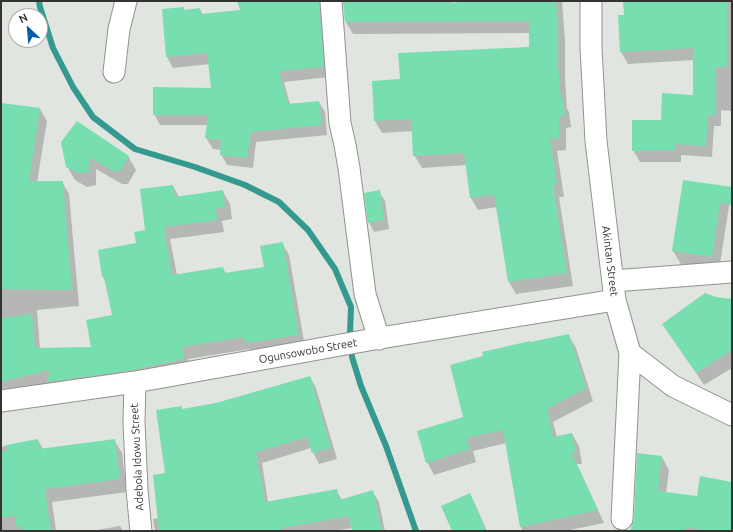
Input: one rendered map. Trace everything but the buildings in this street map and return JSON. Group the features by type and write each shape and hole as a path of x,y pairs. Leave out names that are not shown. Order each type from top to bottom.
{"street":[{"path":"114,72 119,29 126,1"},
{"path":"331,1 340,122 349,168 365,294 376,339"},
{"name":"Akintan Street","path":"591,1 591,48 596,141 614,291 630,353 622,519"},
{"name":"Ogunsowobo Street","path":"1,401 134,382 376,339 614,291 732,272"},
{"path":"630,353 673,386 732,415"},
{"name":"Adebola Idowu Street","path":"134,382 137,490 141,531"}],"waterway":[{"path":"39,1 53,48 73,87 93,117 135,149 195,167 245,185 279,202 308,230 335,269 351,307 350,334 352,357 361,386 386,446 416,531"}]}
